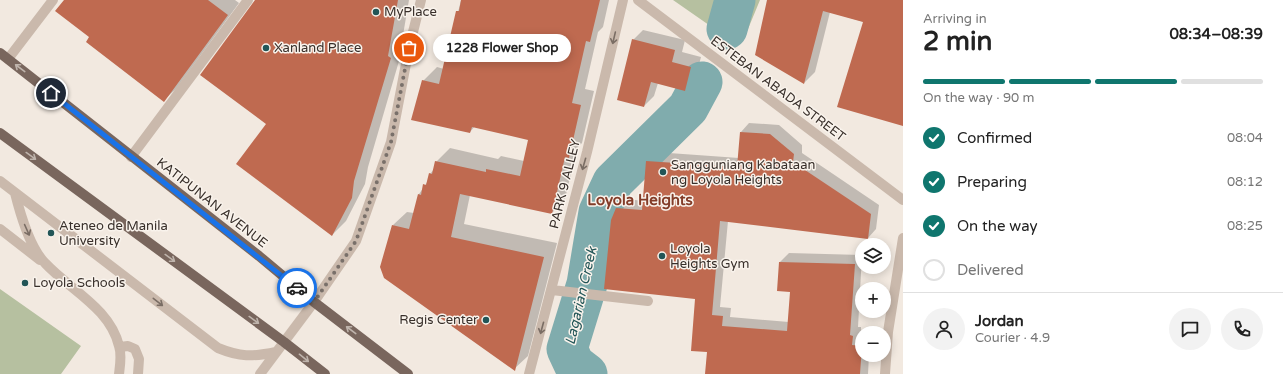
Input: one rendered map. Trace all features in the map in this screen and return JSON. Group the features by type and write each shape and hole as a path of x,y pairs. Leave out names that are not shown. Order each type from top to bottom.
{"main road":[{"name":"KATIPUNAN AVENUE","path":"4,56 253,252 314,302 408,374"},
{"path":"0,133 284,342 320,372"}],"street":[{"path":"4,56 53,0"},
{"path":"131,157 248,0"},
{"path":"260,374 314,302 356,241 391,142 409,48 421,0"},
{"name":"PARK 9 ALLEY","path":"529,374 568,228 623,0"},
{"name":"ESTEBAN ABADA STREET","path":"638,0 903,200"},
{"path":"0,181 218,348 235,355 255,356 276,352"},
{"path":"15,193 21,217 44,262"},
{"path":"0,229 44,262 99,311 112,328 120,347 119,374"},
{"path":"885,374 888,332 903,238"},
{"path":"552,290 648,301"},
{"path":"120,347 128,346 135,349 139,359 138,374"}],"green space":[{"path":"673,0 760,0 743,41 729,39"},
{"path":"0,289 81,346 61,374 0,374"}],"building":[{"path":"64,0 208,0 228,15 164,102 86,42 89,37 55,11"},
{"path":"255,0 398,0 388,56 391,58 354,181 352,198 332,236 236,164 266,124 200,75"},
{"path":"461,0 600,0 590,42 586,41 572,103 581,105 569,158 565,157 552,214 460,194 451,237 544,257 515,371 384,278 380,267 392,225 409,229 418,194 421,195 423,184 426,185 429,173 432,174 435,161 486,172 486,169 520,176 528,140 472,127 470,133 411,120 422,80 439,84 456,11 459,11"},
{"path":"767,0 903,0 903,126 837,107 863,22 823,11 804,84 755,55"},
{"path":"632,39 675,50 672,62 691,67 685,91 651,82 644,107 617,100"},
{"path":"740,132 770,134 794,154 793,162 871,214 868,238 720,221 712,315 723,316 722,326 787,331 790,292 777,291 779,262 855,264 850,335 853,336 852,345 855,345 855,362 861,362 860,374 705,374 707,352 691,351 695,299 604,289 611,220 616,208 642,210 646,161 737,167"}],"waterway":[{"name":"Lagarian Creek","path":"727,29 735,0"},
{"name":"Lagarian Creek","path":"587,374 574,364 567,349 587,284 599,212 613,182 688,108 702,82"}],"way so far":[{"path":"297,288 314,302 356,241 391,142 409,48"}],"place":[{"name":"MyPlace","path":"376,12"},
{"name":"Xanland Place","path":"266,48"},
{"name":"1228 Flower Shop","path":"409,48"},
{"name":"Sangguniang Kabataan ng Loyola Heights","path":"663,172"},
{"name":"Ateneo de Manila University","path":"51,233"},
{"name":"Loyola Heights Gym","path":"662,256"},
{"name":"Loyola Schools","path":"25,283"},
{"name":"Regis Center","path":"486,320"}],"district":[{"name":"Loyola Heights","path":"640,200"}],"route":[{"path":"51,93 259,256 297,288"}]}
